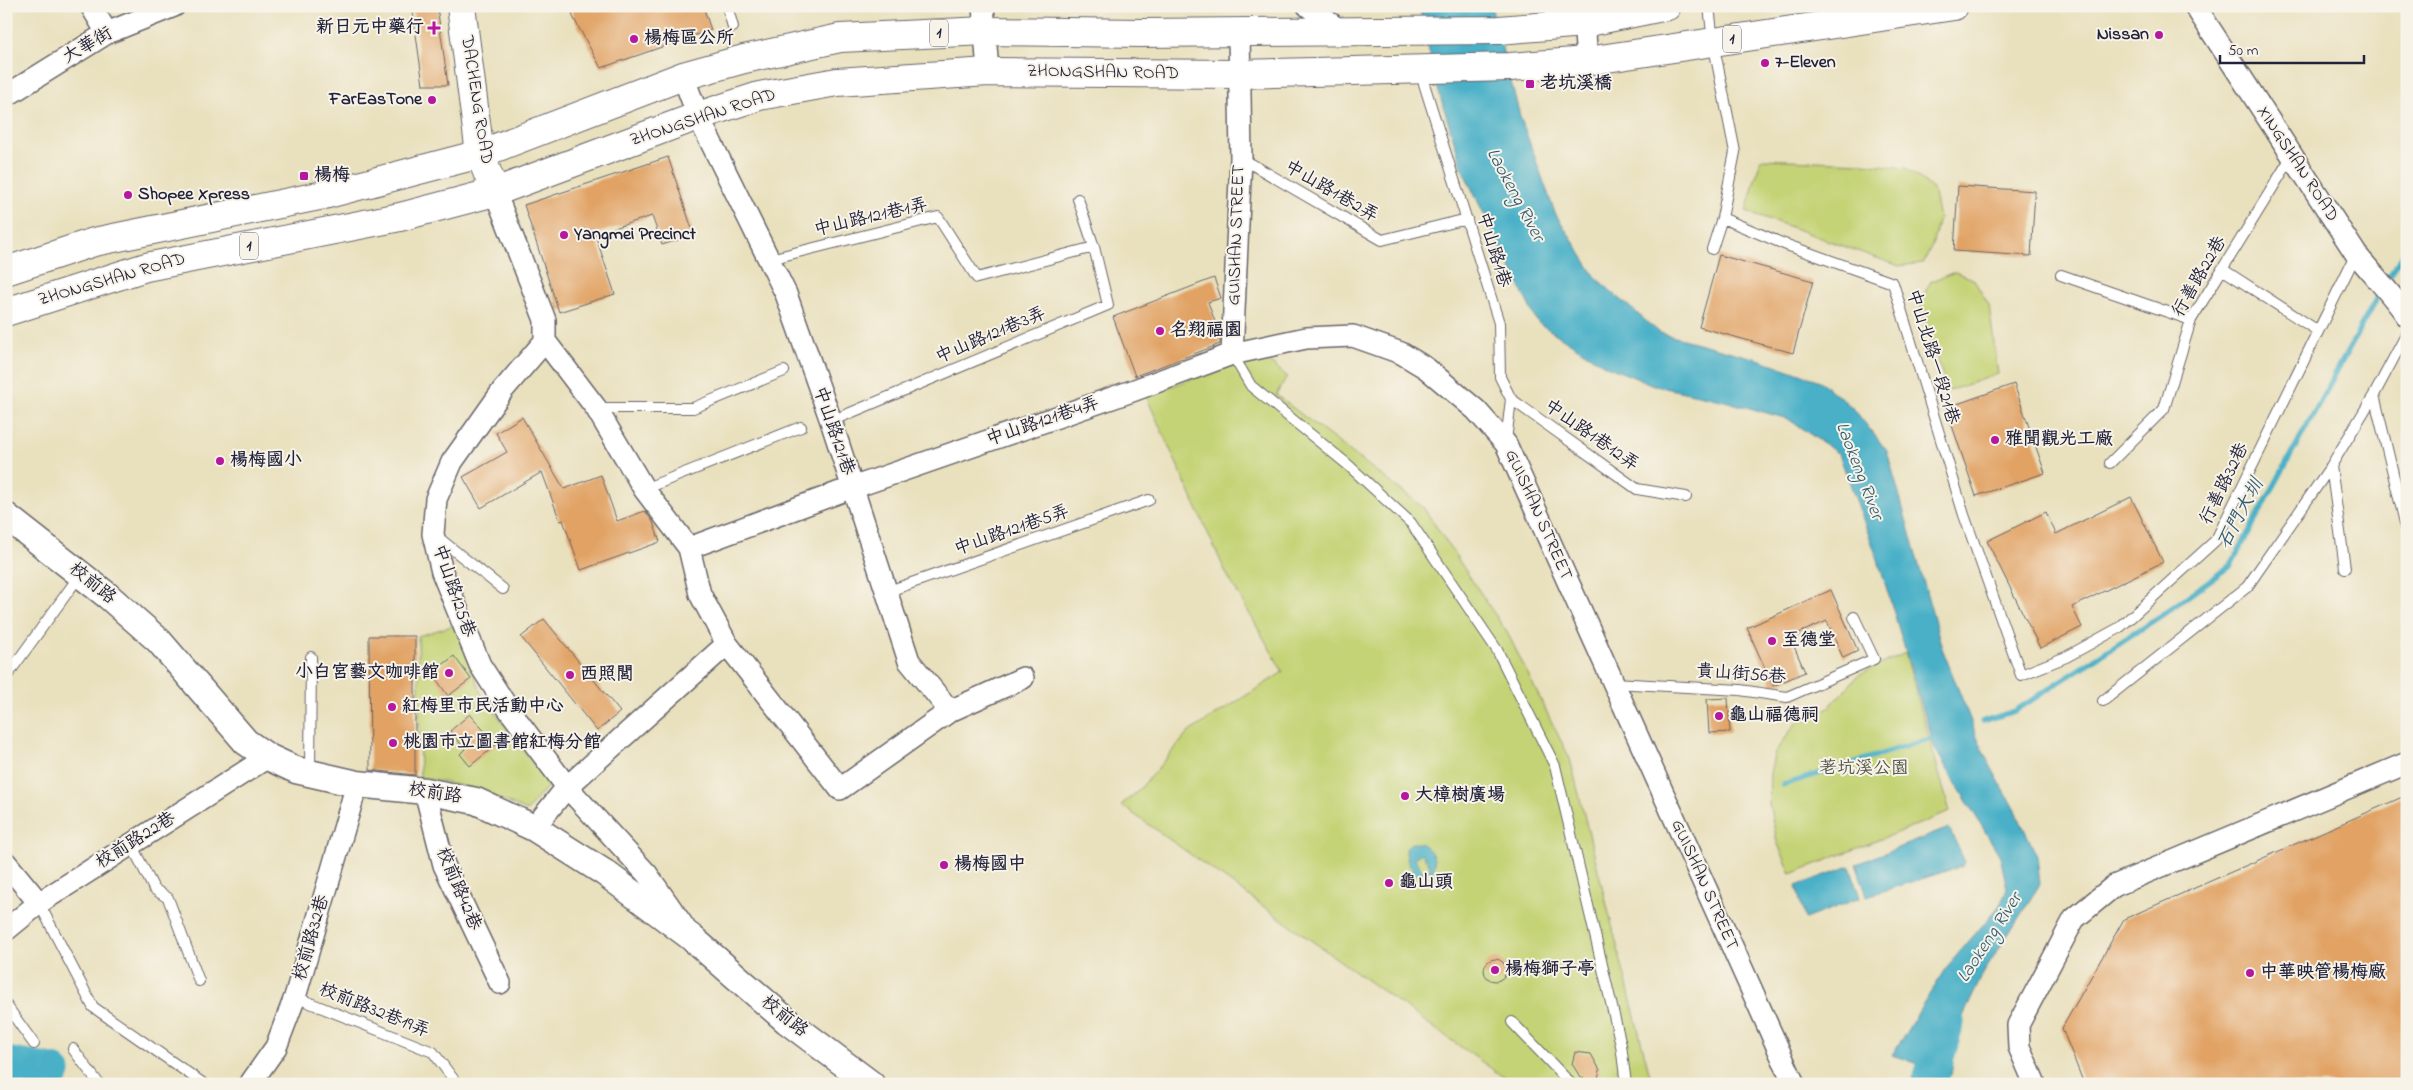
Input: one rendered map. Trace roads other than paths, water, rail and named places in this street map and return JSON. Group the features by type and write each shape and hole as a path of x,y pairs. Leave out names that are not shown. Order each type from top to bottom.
{"main road":[{"name":"DACHENG ROAD","path":"461,6 480,154 495,192"},
{"name":"1","path":"1583,15 1667,6"},
{"name":"1","path":"1421,70 1510,67 1587,61 1954,6"},
{"name":"ZHONGSHAN ROAD","path":"6,271 94,242 324,195 480,154 683,76 744,59 840,38 984,18 1239,32 1499,30 1583,15"},
{"name":"ZHONGSHAN ROAD","path":"6,312 146,266 400,217 495,192 698,116 759,96 837,82 988,72 1239,74 1421,70"}],"street":[{"path":"91,6 107,33"},
{"name":"大華街","path":"6,96 107,33 174,6"},
{"path":"1308,6 1339,30"},
{"name":"XINGSHAN ROAD","path":"2195,6 2356,254 2375,278 2395,298 2407,316"},
{"path":"1583,15 1587,61"},
{"path":"984,18 988,72"},
{"name":"GUISHAN STREET","path":"1239,32 1241,158 1232,354 1306,338 1353,336 1401,353 1426,368 1476,410 1506,444 1794,1084"},
{"name":"中山路121巷","path":"683,76 698,116 786,294 831,421 846,490 886,592 909,661 950,710"},
{"path":"495,192 545,320 545,341 596,408 644,490 689,548 700,594 727,644 840,789 950,710 1023,678"},
{"name":"中山路125巷","path":"545,341 503,390 452,462 436,499 433,534 442,572 480,665 507,707 567,787 647,874 692,938"},
{"name":"中山路121巷4弄","path":"846,490 1132,391 1232,354"},
{"path":"689,548 846,490"},
{"name":"校前路","path":"6,516 80,574 159,641 246,742 268,757 296,770 357,784 424,791 476,801 534,828 605,873 692,938 859,1081"},
{"path":"534,828 567,787 727,644"},
{"name":"校前路22巷","path":"6,930 39,903 268,757"},
{"path":"2035,1084 2019,1047 2018,1025 2074,918 2114,886 2407,763"},
{"name":"校前路32巷","path":"250,1084 276,1047 295,997 357,784"},
{"name":"校前路42巷","path":"424,791 444,865 500,982"},
{"path":"6,863 39,903"}],"lane":[{"path":"726,6 733,27"},
{"path":"1709,6 1713,42 1735,152 1722,218 1712,249"},
{"name":"中山路1巷","path":"1421,70 1498,323 1500,377 1511,399"},
{"name":"行善路22巷","path":"2110,463 2164,409 2190,320 2292,156"},
{"name":"中山路1巷2弄","path":"1241,158 1382,240 1467,219"},
{"path":"1078,199 1094,247"},
{"name":"中山路121巷1弄","path":"770,259 938,218 977,278 1094,247"},
{"name":"中山北路一段21巷","path":"1722,218 1784,244 1893,283 1964,515 2021,676"},
{"name":"中山路121巷3弄","path":"831,421 1108,305 1094,247"},
{"name":"行善路32巷","path":"2021,676 2066,657 2119,628 2216,540 2356,254"},
{"path":"2222,269 2318,332"},
{"path":"2061,275 2190,320"},
{"path":"2103,701 2247,587 2331,466 2374,395 2407,333"},
{"path":"1232,354 1251,386 1348,464 1411,523 1497,650 1555,766 1622,1045 1626,1084"},
{"path":"596,408 693,408 784,371"},
{"path":"2374,395 2407,530"},
{"path":"1506,444 1511,399"},
{"name":"中山路1巷12弄","path":"1511,399 1637,489 1686,497"},
{"path":"644,490 801,427"},
{"path":"2331,466 2345,568"},
{"name":"中山路121巷5弄","path":"886,592 1149,500"},
{"path":"433,534 503,590"},
{"path":"6,677 80,574"},
{"name":"貴山街56巷","path":"1614,684 1740,690 1787,698 1874,659 1854,617"},
{"path":"310,774 312,740 311,657"},
{"path":"131,844 154,889 168,898 199,981"},
{"path":"39,903 93,1007 204,1084"},
{"name":"校前路32巷19弄","path":"295,997 433,1052 457,1084"},
{"path":"6,1005 34,1044"},
{"path":"1512,1022 1571,1084"},
{"path":"73,1049 99,1084"}],"water":[{"path":"1419,6 1491,6 1520,116 1555,213 1597,279 1660,333 1758,359 1820,381 1853,408 1887,451 1942,648 1983,752 2018,816 2037,856 2040,884 1983,974 1959,1025 1951,1075 1892,1055 1945,969 2000,905 2007,888 2000,856 1935,749 1878,560 1839,454 1788,419 1721,400 1656,386 1606,366 1537,322 1464,173 1436,83"},
{"path":"1949,828 1965,862 1963,866 1867,896 1856,864"},
{"path":"1411,843 1420,843 1427,848 1434,858 1433,871 1417,875 1408,863 1406,849","holes":["1422,853 1431,867 1423,872 1414,858"]},
{"path":"1850,866 1860,898 1805,919 1796,886"}],"waterway":[{"name":"石門大圳","path":"2386,282 2407,247"},
{"name":"石門大圳","path":"1983,721 2015,711 2162,615 2231,565 2381,290"},
{"name":"石門大圳","path":"1783,785 1929,739"},
{"name":"Laokeng River","path":"1929,1084 1947,1022"},
{"path":"6,1064 53,1072"}],"place":[{"name":"新日元中藥行","path":"434,28"},
{"name":"Nissan","path":"2159,35"},
{"name":"楊梅區公所","path":"634,39"},
{"name":"7-Eleven","path":"1765,63"},
{"name":"老坑溪橋","path":"1530,84"},
{"name":"FarEasTone","path":"432,100"},
{"name":"楊梅","path":"304,176"},
{"name":"Shopee Xpress","path":"128,195"},
{"name":"Yangmei Precinct","path":"564,235"},
{"name":"名翔福園","path":"1160,331"},
{"name":"雅聞觀光工廠","path":"1995,440"},
{"name":"楊梅國小","path":"220,461"},
{"name":"至德堂","path":"1772,641"},
{"name":"小白宮藝文咖啡館","path":"449,673"},
{"name":"西照閭","path":"570,675"},
{"name":"紅梅里市民活動中心","path":"392,707"},
{"name":"龜山福德祠","path":"1719,716"},
{"name":"桃園市立圖書館紅梅分館","path":"393,743"},
{"name":"大樟樹廣場","path":"1405,796"},
{"name":"楊梅國中","path":"944,865"},
{"name":"龜山頭","path":"1389,883"},
{"name":"楊梅獅子亭","path":"1495,970"},
{"name":"中華映管楊梅廠","path":"2250,973"}],"park label":[{"name":"荖坑溪公園","path":"1864,769"}]}
